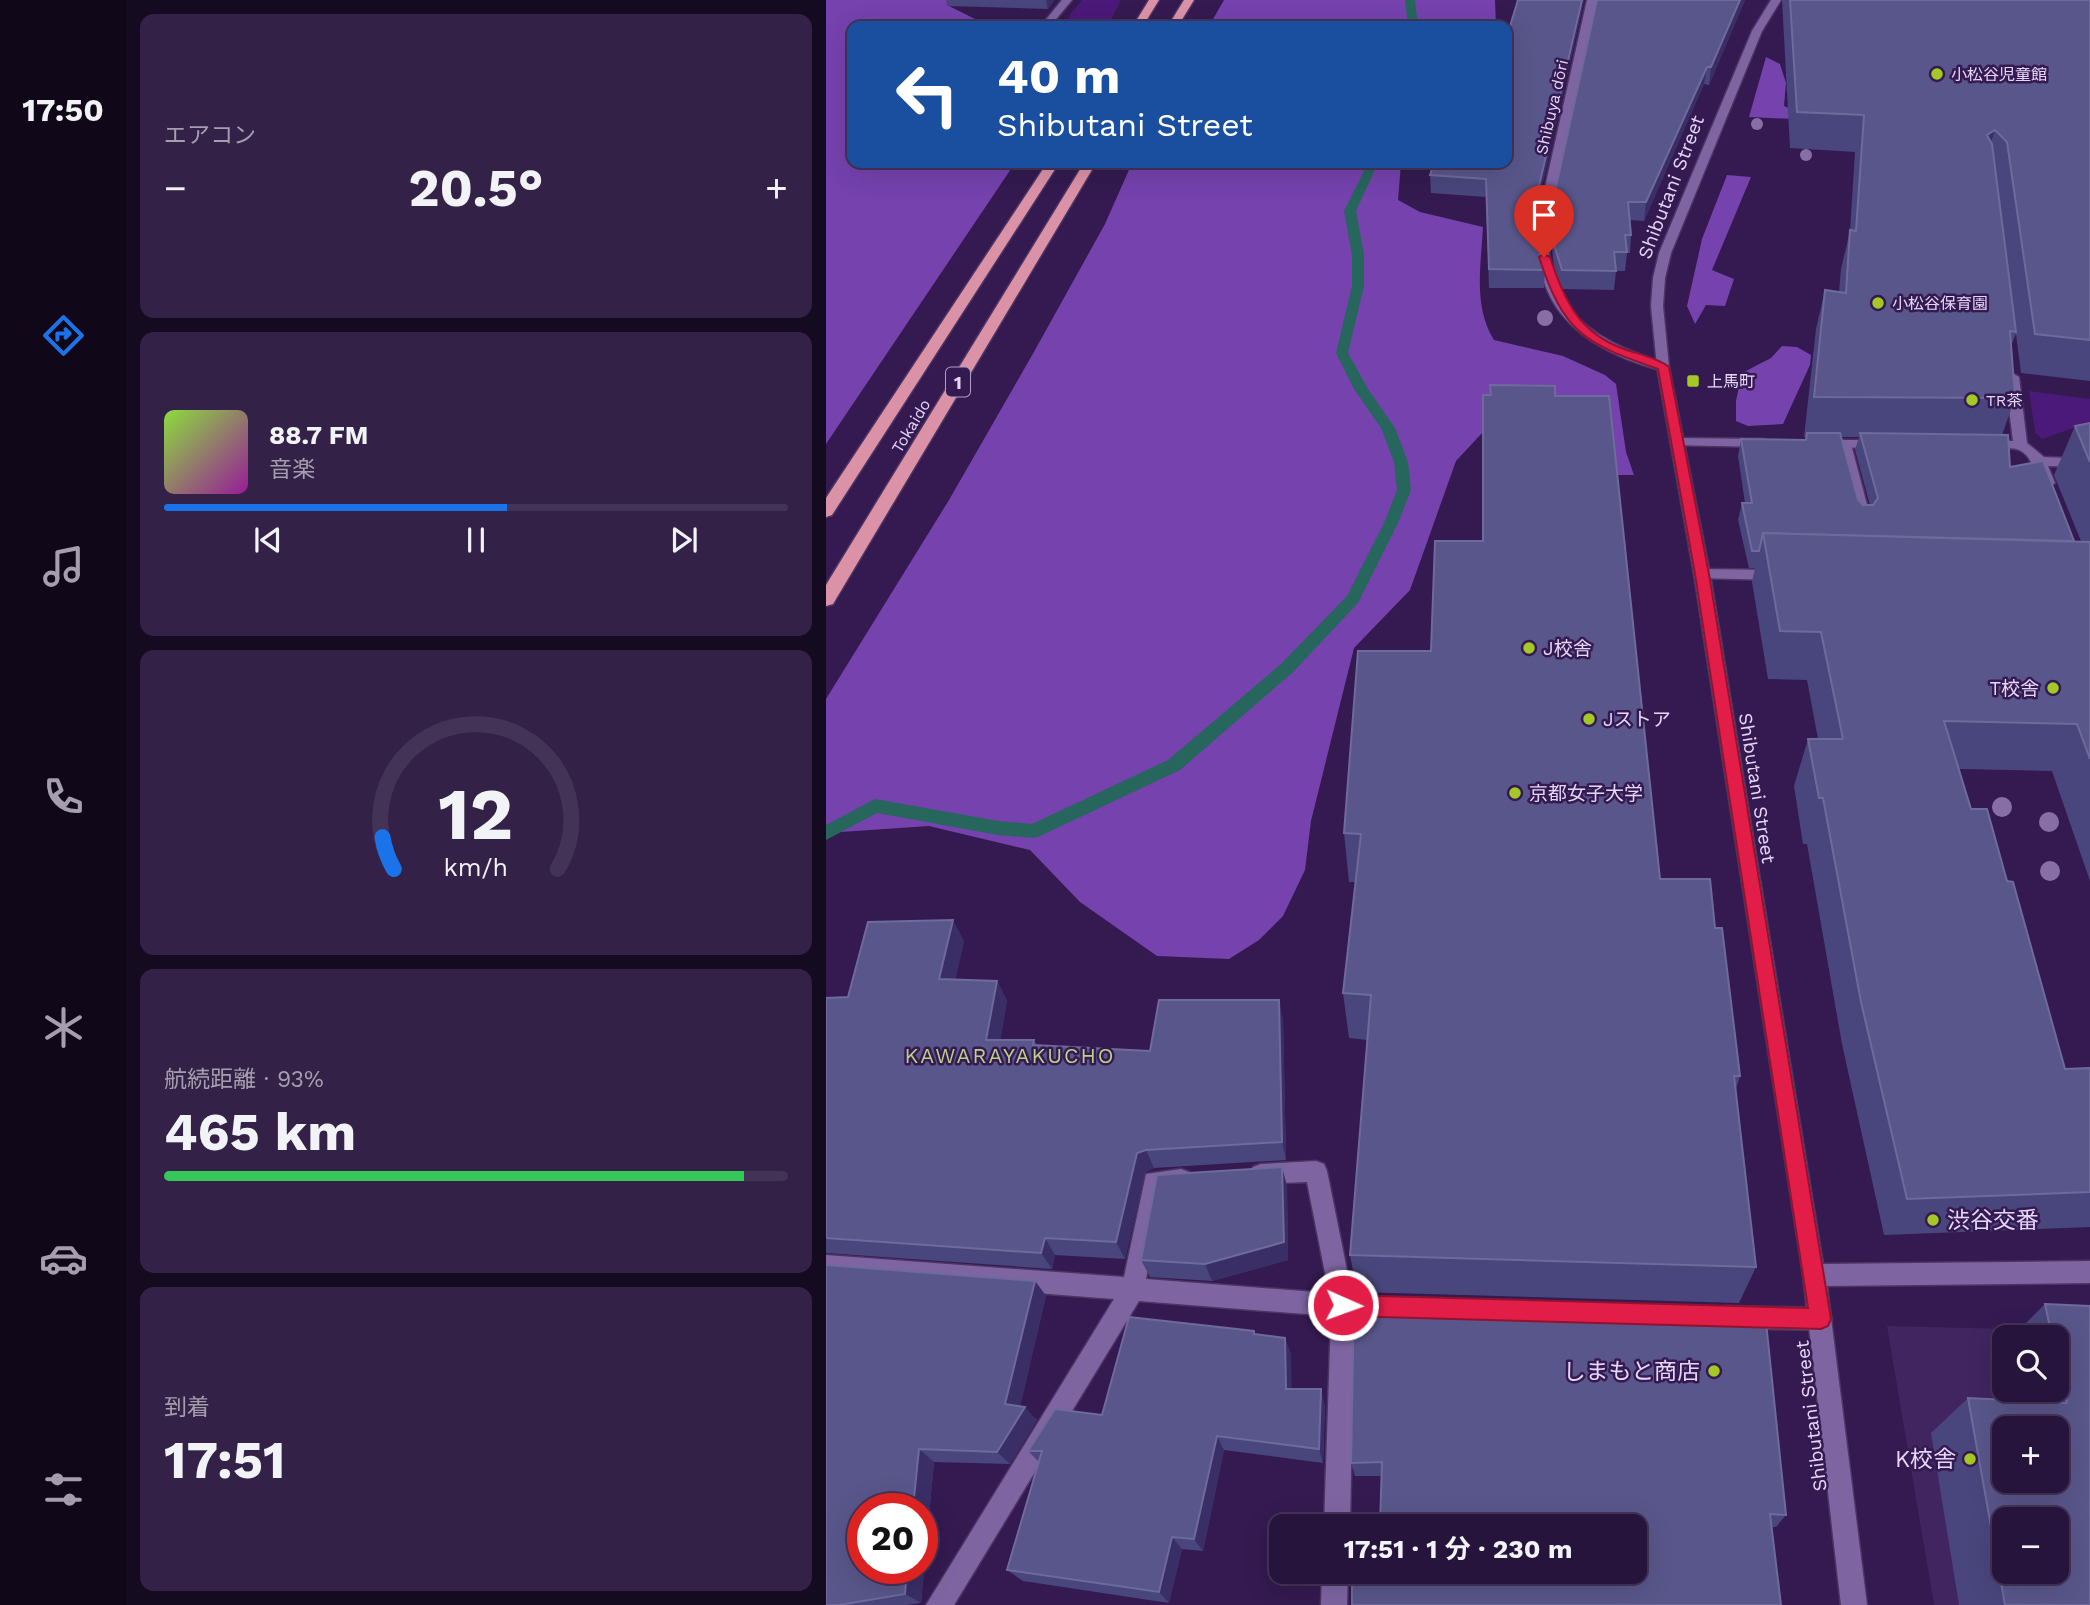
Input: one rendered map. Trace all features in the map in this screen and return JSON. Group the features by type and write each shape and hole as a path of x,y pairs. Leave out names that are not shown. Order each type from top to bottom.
{"highway":[{"path":"1141,21 1154,0"},
{"path":"1176,21 1189,0"},
{"name":"Tokaido","path":"826,511 1050,168"},
{"name":"Tokaido","path":"826,600 1087,168"}],"main road":[{"path":"1050,21 1067,0"},
{"name":"Shibuya dōri","path":"1592,0 1548,198 1543,248 1546,267 1562,305 1585,332 1616,351 1663,367"},
{"name":"Shibutani Street","path":"1776,0 1757,31 1741,66 1665,253 1659,278 1657,306 1663,367 1702,574 1821,1319 1854,1605"},
{"path":"2011,366 2020,446"},
{"path":"1676,442 1780,443"},
{"path":"1806,443 1898,444"},
{"path":"1844,444 1863,516"},
{"path":"1966,445 2020,446 2033,452 2054,498"},
{"path":"2039,461 2090,463"},
{"path":"1702,574 1789,575"},
{"path":"1235,1176 1316,1171 1343,1305 1337,1514"},
{"path":"939,1605 1133,1289 1154,1181 1208,1178"},
{"path":"826,1266 1370,1306"},
{"path":"1814,1275 2090,1272"},
{"path":"1711,1316 1821,1319"},
{"path":"1334,1605 1335,1584"}],"shaded area":[{"path":"826,0 947,0 947,5 979,21 847,21 847,168 1012,168 826,444"},
{"path":"1082,0 1121,0 1110,21 1068,21 1069,16"},
{"path":"1224,0 1495,0 1496,21 1212,21"},
{"path":"1766,57 1780,64 1786,83 1784,106 1793,110 1793,119 1749,117"},
{"path":"1130,168 1401,168 1398,200 1420,212 1483,227 1481,300 1487,327 1494,340 1563,356 1605,375 1616,384 1626,452 1634,475 1615,475 1483,432 1456,461 1410,590 1354,648 1311,821 1305,870 1283,916 1259,940 1229,959 1157,956 1080,902 1030,850 929,826 826,833 826,699 949,500 1105,224"},
{"path":"1727,175 1751,177 1712,270 1734,279 1725,306 1706,305 1695,324 1687,306 1702,239"},
{"path":"1782,346 1797,347 1811,355 1810,365 1783,424 1748,426 1736,421 1736,401 1742,373 1771,358"},
{"path":"2029,391 2090,399 2090,422 2042,439 2035,432"},
{"path":"1887,1326 1992,1329 1992,1402 2069,1402 2069,1330 2090,1331 2090,1605 1934,1605"}],"building":[{"path":"1518,0 1582,0 1539,186 1536,221 1539,250 1545,270 1489,269 1486,179 1430,175 1432,168 1512,168 1512,21"},
{"path":"1597,0 1740,0 1646,202 1628,202 1631,235 1625,235 1627,252 1614,252 1616,271 1562,270 1555,248 1552,220 1556,187"},
{"path":"1790,0 2090,0 2090,340 2035,334 2007,142 1995,130 1987,135 1992,144 2016,332 2010,331 2015,398 1814,397 1825,290 1846,293 1850,230 1856,231 1864,115 1797,112"},
{"path":"1490,385 1555,386 1555,396 1609,396 1660,879 1710,879 1715,928 1722,928 1740,1076 1734,1076 1756,1267 1350,1255 1371,995 1343,993 1361,834 1344,833 1358,651 1431,651 1435,541 1483,541 1483,395 1491,395"},
{"path":"2090,423 2090,462 2075,426"},
{"path":"1807,433 1840,433 1858,500 1863,505 1873,505 1878,498 1860,433 2008,435 2010,467 2043,461 2074,541 1763,533 1759,551 1752,551 1742,503 1752,503 1741,439 1806,440"},
{"path":"1763,533 2090,542 2090,759 2077,724 1944,721 1971,809 1987,809 2007,881 2013,882 2065,1069 2090,1068 2090,1192 1907,1199 1861,1002 1823,798 1819,798 1808,739 1843,739 1821,632 1780,631"},
{"path":"953,920 939,979 997,981 986,1040 1034,1040 1033,1045 1150,1051 1159,1000 1279,1000 1282,1142 1146,1150 1137,1153 1116,1242 1045,1238 1041,1253 826,1238 826,998 848,997 868,922"},
{"path":"1282,1167 1284,1242 1205,1264 1141,1260 1157,1175"},
{"path":"826,1265 1035,1281 1005,1404 1025,1407 997,1452 919,1449 915,1493 847,1493 847,1584 906,1584 905,1594 826,1605"},
{"path":"1354,1302 1750,1313 1751,1322 1766,1322 1786,1515 1770,1514 1781,1605 1352,1605 1352,1584 1647,1584 1647,1514 1380,1514 1382,1462 1351,1463"},
{"path":"2045,1304 2090,1306 2090,1605 2005,1605 2001,1584 2069,1584 2069,1507 1992,1507 1992,1532 1968,1398 1992,1399 1992,1402 2067,1403 2069,1325 2049,1325"},
{"path":"1129,1317 1254,1331 1254,1334 1285,1338 1286,1389 1321,1389 1319,1449 1217,1436 1194,1539 1172,1537 1159,1592 1007,1570 1042,1451 1028,1451 1055,1409 1102,1415"}],"waterway":[{"path":"1410,0 1414,21"},
{"path":"826,833 875,806 998,828 1034,831 1174,765 1287,668 1353,599 1391,523 1404,490 1401,462 1388,428 1361,389 1342,353 1358,286 1358,255 1350,211 1371,168"}],"place":[{"name":"小松谷児童館","path":"1937,74"},
{"name":"小松谷保育園","path":"1878,303"},
{"name":"上馬町","path":"1693,381"},
{"name":"TR茶","path":"1972,400"},
{"name":"J校舎","path":"1529,648"},
{"name":"T校舎","path":"2053,688"},
{"name":"Jストア","path":"1589,719"},
{"name":"京都女子大学","path":"1515,793"},
{"name":"渋谷交番","path":"1933,1220"},
{"name":"しまもと商店","path":"1714,1371"},
{"name":"K校舎","path":"1970,1459"}],"district":[{"name":"KAWARAYAKUCHO","path":"1010,1055"}],"route":[{"path":"1343,1305 1821,1319 1702,574 1663,367 1608,348 1575,323 1557,295 1544,257"}]}
